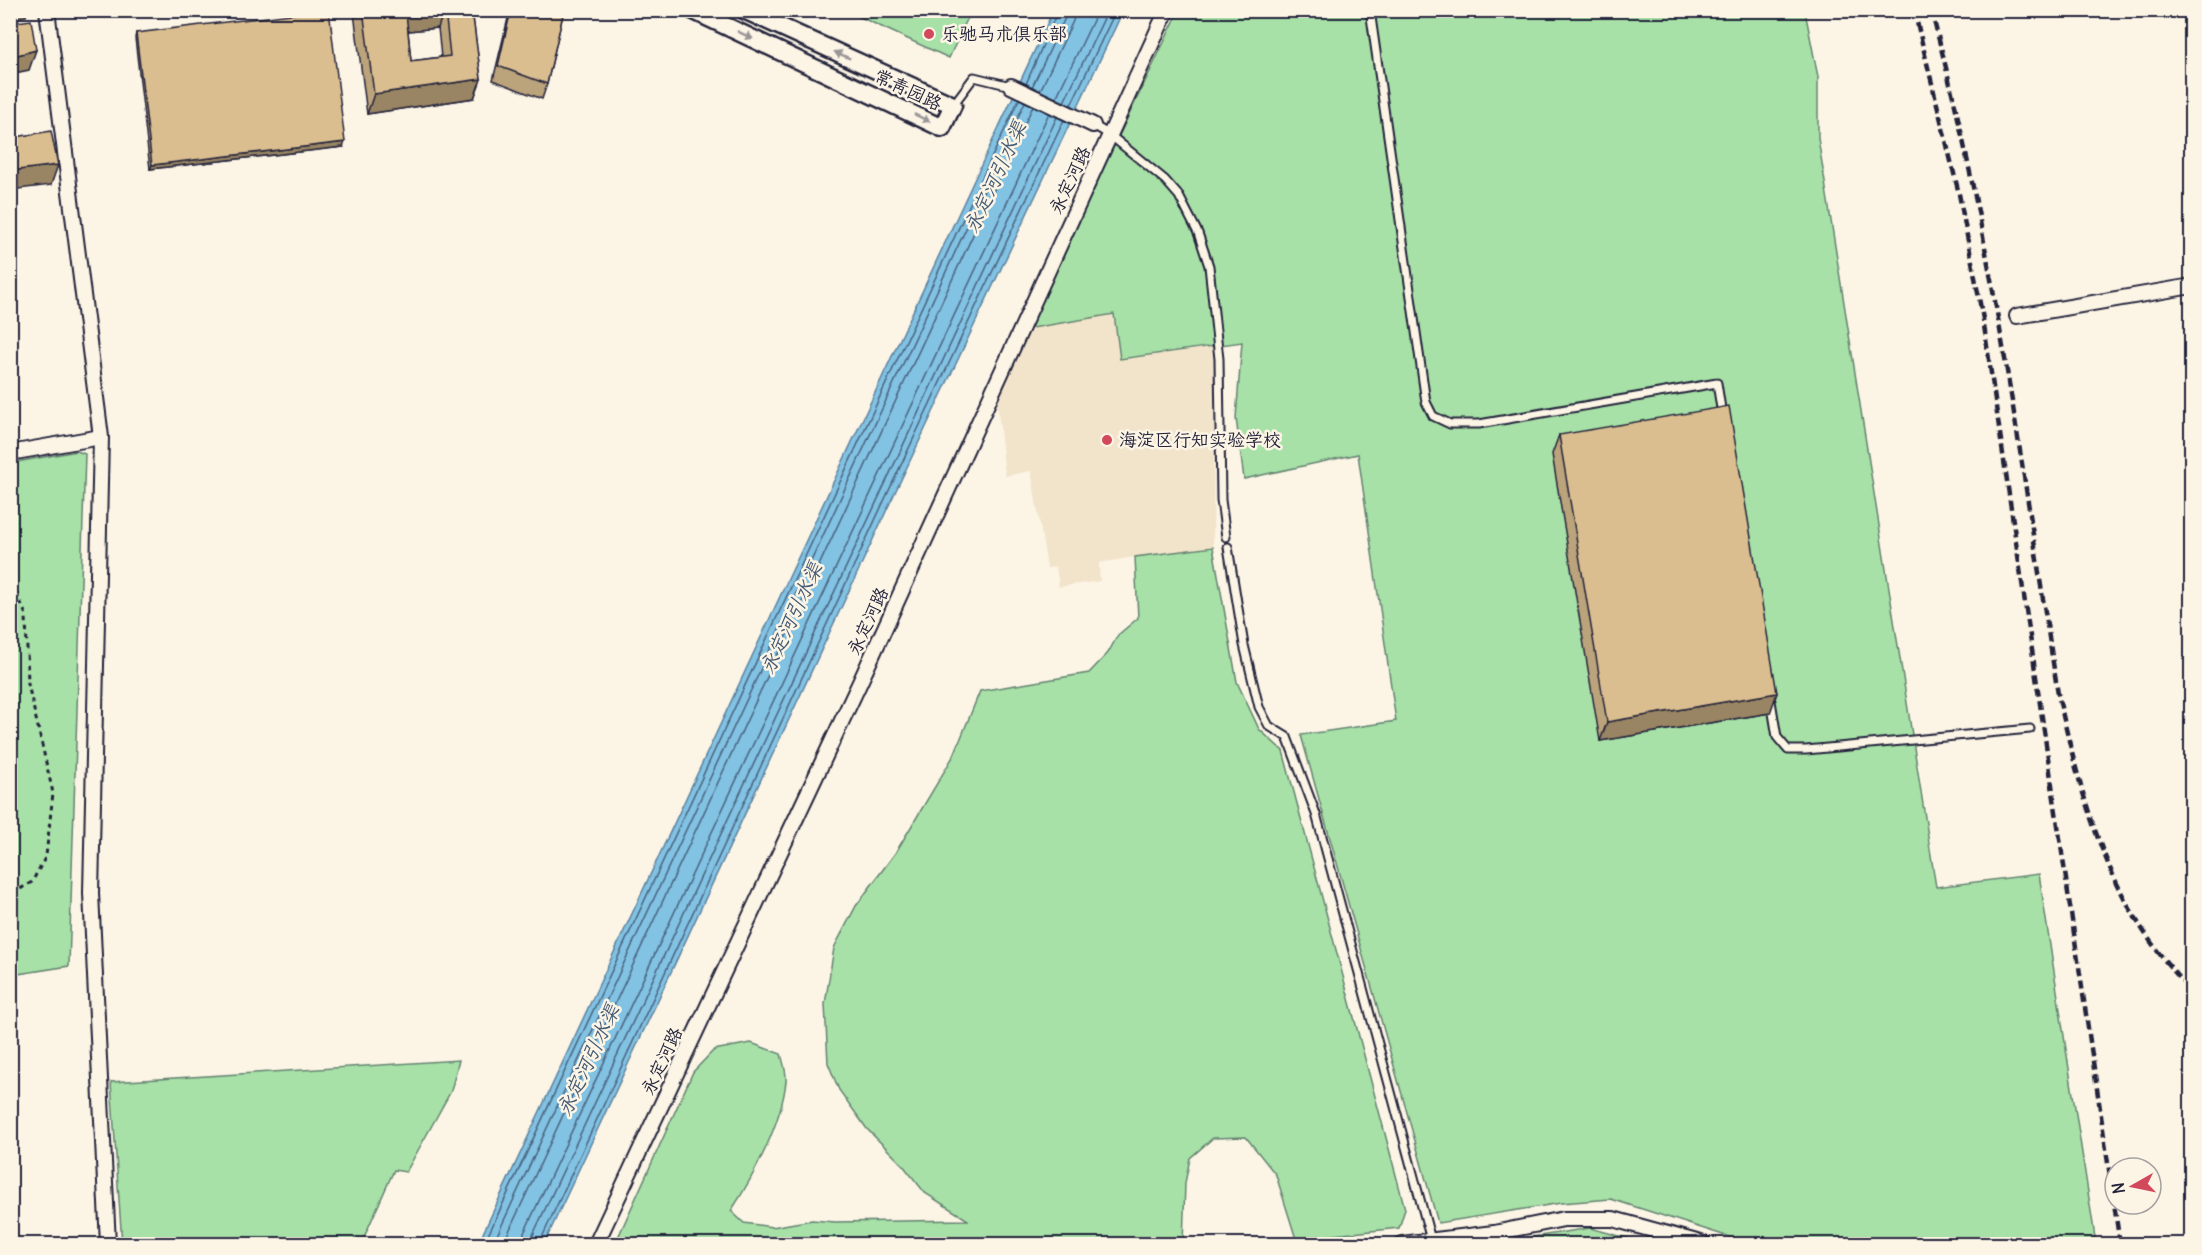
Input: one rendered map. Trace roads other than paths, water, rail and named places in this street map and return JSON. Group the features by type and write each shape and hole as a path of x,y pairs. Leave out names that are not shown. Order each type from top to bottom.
{"street":[{"path":"47,10 100,437 91,893 108,1245"},
{"name":"常青园路","path":"693,10 942,128 953,105 744,10"},
{"name":"永定河路","path":"596,1245 866,669 1167,10"},
{"path":"1011,86 1093,125"},
{"path":"2017,316 2192,286"},
{"path":"10,453 100,437"},
{"path":"1402,1245 1494,1233 1564,1219 1613,1219 1698,1244"}],"lane":[{"path":"1370,10 1426,402 1433,416 1450,424 1479,424 1717,383 1723,419"},
{"path":"953,105 974,77 1011,86"},
{"path":"1093,125 1110,135 1165,180 1179,196 1198,233 1209,266 1219,359 1221,500 1226,537"},
{"path":"1228,547 1244,645 1259,706 1269,726 1287,737 1316,814 1431,1240"},
{"path":"1769,690 1777,737 1788,750 2030,729"}],"water":[{"name":"永定河引水渠","path":"1053,11 1123,11 544,1244 478,1244"}],"railway":[{"path":"1914,10 1959,194 1983,319 2120,1244"},
{"path":"1931,10 1952,94 1988,264 2018,436 2058,694 2074,761 2094,827 2120,890 2156,949 2192,992"}],"place":[{"name":"乐驰马术俱乐部","path":"929,34"},
{"name":"海淀区行知实验学校","path":"1107,440"}]}
